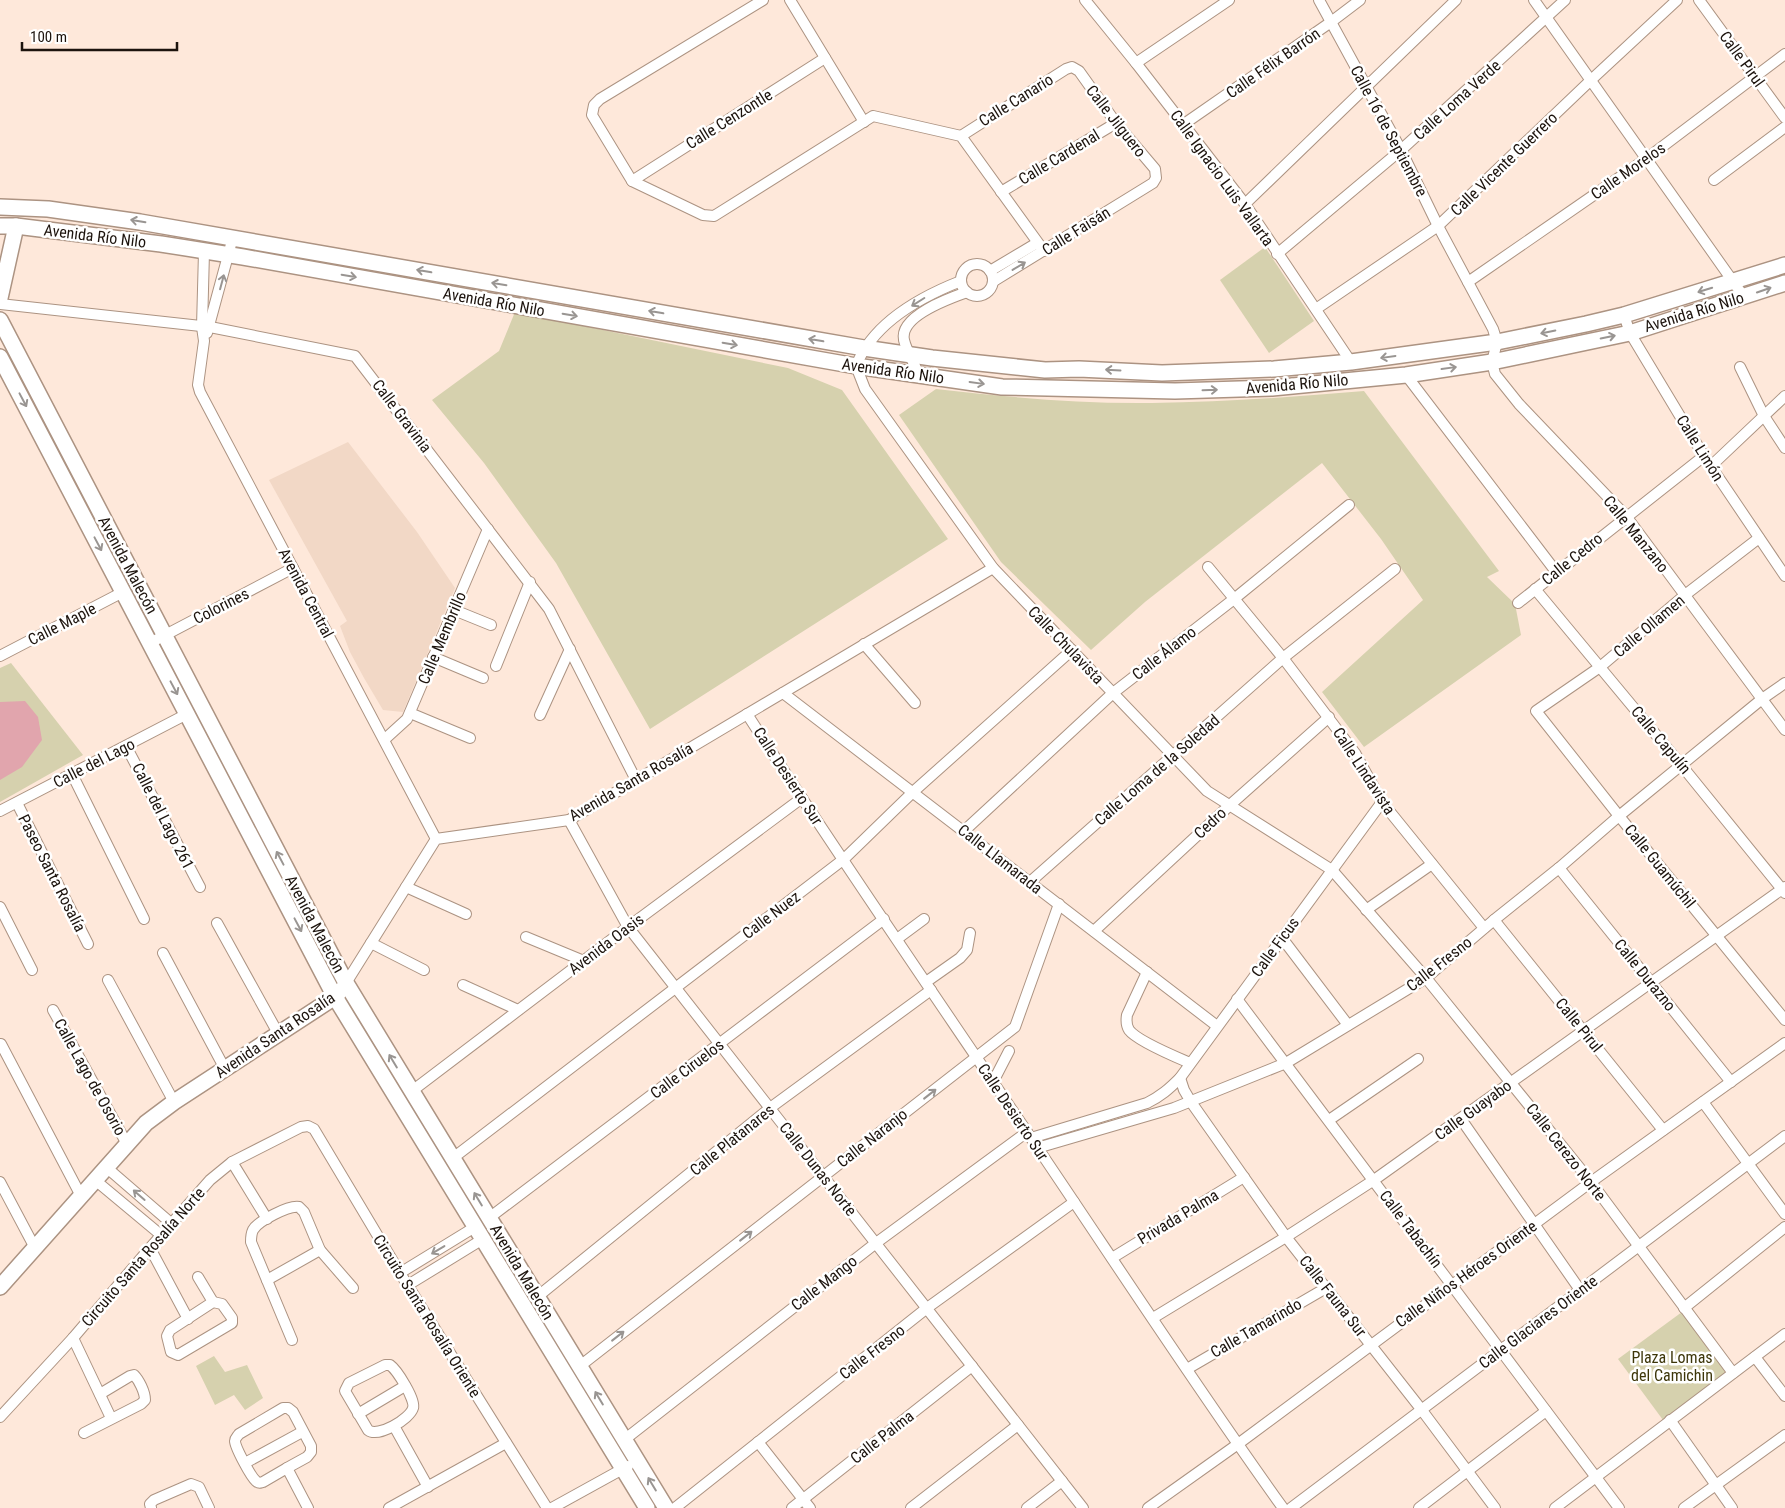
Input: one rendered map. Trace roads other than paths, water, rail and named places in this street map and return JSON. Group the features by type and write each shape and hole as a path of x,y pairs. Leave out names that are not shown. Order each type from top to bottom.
{"main road":[{"name":"Avenida Río Nilo","path":"0,207 48,209 164,226 864,348 1045,370 1079,369 1162,373 1274,369 1351,362 1497,342 1624,315 1785,265"},
{"name":"Avenida Río Nilo","path":"0,226 16,226 161,244 856,366 1002,387 1161,391 1272,388 1406,375 1492,362 1630,332 1785,283"},
{"path":"0,298 16,226"},
{"path":"161,244 164,226"},
{"path":"301,268 307,266 311,260 307,250"},
{"name":"Avenida Malecón","path":"0,320 346,983 666,1508"},
{"name":"Avenida Malecón","path":"0,357 335,997 647,1508"},
{"path":"1161,391 1162,373"},
{"name":"Avenida Santa Rosalía","path":"0,1287 146,1124 174,1102 335,997 346,983"}],"street":[{"path":"763,0 600,99 594,105 592,115 632,181 703,215 714,216 873,116 961,136 1040,247"},
{"path":"790,0 864,122"},
{"path":"1136,63 1228,0"},
{"name":"Calle 16 de Septiembre","path":"1319,0 1401,150 1438,226 1493,329 1497,342"},
{"name":"Calle Félix Barrón","path":"1184,124 1360,0"},
{"path":"1245,204 1456,0"},
{"path":"1534,0 1744,297"},
{"name":"Calle Loma Verde","path":"1277,254 1401,150 1565,0"},
{"name":"Calle Vicente Guerrero","path":"1316,309 1438,226 1677,0"},
{"name":"Calle Pirul","path":"1699,0 1785,118"},
{"name":"Calle Ignacio Luis Vallarta","path":"1088,1 1245,204 1351,362"},
{"name":"Calle Morelos","path":"1468,282 1646,160 1785,54"},
{"name":"Calle Cenzontle","path":"632,181 825,58"},
{"name":"Calle Jilguero","path":"1072,67 1079,71 1116,123 1155,169 1156,178"},
{"name":"Calle Canario","path":"961,136 1072,67"},
{"name":"Calle Cardenal","path":"1001,192 1116,123"},
{"path":"1714,180 1785,127"},
{"name":"Calle Faisán","path":"992,276 1153,183 1156,178"},
{"name":"Avenida Central","path":"233,237 206,327 198,385 200,392 436,839"},
{"name":"Avenida Central","path":"204,252 206,327"},
{"path":"973,264 981,264 992,276 992,288 984,295 974,295 967,292 961,281 964,270 973,264"},
{"path":"856,366 864,348 880,330 914,304 937,291 961,281"},
{"path":"903,335 906,325 923,312 936,304 967,292"},
{"name":"Calle Gravinia","path":"0,304 206,327 355,356 549,609 636,780"},
{"name":"Calle Limón","path":"1624,315 1630,332 1704,456 1785,576"},
{"path":"880,330 892,326 899,329 920,375"},
{"path":"1492,362 1497,342"},
{"name":"Calle Manzano","path":"1492,362 1495,374 1519,404 1626,516 1785,730"},
{"name":"Calle Chulavista","path":"856,366 865,389 993,568 1207,791 1332,870"},
{"path":"1740,367 1764,416 1785,448"},
{"path":"1406,375 1557,573"},
{"path":"1711,466 1785,396"},
{"name":"Calle Cedro","path":"1518,604 1626,516 1704,456"},
{"name":"Calle Álamo","path":"964,831 1113,693 1234,599 1349,505"},
{"name":"Calle Membrillo","path":"384,739 401,726 410,713 488,529"},
{"name":"Calle Ollamen","path":"1536,711 1600,667 1684,595 1759,538"},
{"name":"Colorines","path":"150,643 293,568"},
{"name":"Avenida Santa Rosalía","path":"346,983 436,839 569,820 993,568"},
{"name":"Calle Lindavista","path":"1208,568 1284,658 1356,753 1382,802 1484,928"},
{"name":"Calle Loma de la Soledad","path":"1030,882 1284,658 1395,569"},
{"path":"496,666 530,582"},
{"name":"Calle Capulín","path":"1535,589 1784,890"},
{"name":"Calle Maple","path":"0,656 123,592"},
{"path":"454,610 490,625"},
{"path":"864,644 915,703"},
{"path":"540,714 570,649"},
{"name":"Calle Nuez","path":"453,1158 844,859 913,792 1072,650"},
{"path":"434,657 484,678"},
{"name":"Calle Fresno","path":"1038,1148 1191,1102 1286,1063 1426,978 1619,816 1762,699 1785,683"},
{"name":"Calle Llamarada","path":"783,693 1217,1026"},
{"name":"Calle Guamúchil","path":"1536,711 1785,1020"},
{"path":"410,713 470,738"},
{"name":"Calle del Lago","path":"0,811 187,714"},
{"name":"Calle Desierto Sur","path":"747,714 1152,1318 1283,1508"},
{"name":"Cedro","path":"1094,931 1230,805 1328,718"},
{"name":"Calle del Lago 261","path":"126,746 200,887"},
{"path":"72,774 144,919"},
{"name":"Avenida Oasis","path":"412,1091 802,798"},
{"name":"Calle Ficus","path":"1029,1135 1147,1102 1160,1097 1167,1091 1180,1078 1382,802"},
{"name":"Paseo Santa Rosalía","path":"17,803 88,944"},
{"name":"Calle Dunas Norte","path":"569,820 628,927 1083,1508"},
{"path":"1366,910 1432,864"},
{"name":"Calle Durazno","path":"1559,868 1731,1082"},
{"name":"Calle Cerezo Norte","path":"1332,870 1426,978 1591,1182 1733,1373"},
{"path":"406,887 466,914"},
{"name":"Calle Guayabo","path":"1152,1318 1286,1237 1374,1180 1583,1030 1784,890"},
{"name":"Calle Naranjo","path":"580,1366 1015,1027 1058,904"},
{"path":"0,907 32,970"},
{"name":"Calle Ciruelos","path":"489,1218 884,919"},
{"path":"897,939 924,919"},
{"name":"Calle Pirul","path":"1494,920 1663,1130"},
{"path":"217,923 279,1035"},
{"name":"Calle Platanares","path":"537,1296 770,1108 929,986 967,950 970,934"},
{"path":"526,937 584,960"},
{"path":"1282,938 1348,1025"},
{"path":"371,943 424,970"},
{"path":"163,953 225,1069"},
{"path":"1148,972 1127,1015 1127,1028 1134,1036 1190,1063"},
{"path":"108,980 174,1102"},
{"path":"463,985 518,1010"},
{"name":"Calle Tabachín","path":"1237,999 1619,1508"},
{"name":"Calle Lago de Osorio","path":"53,1010 127,1144"},
{"name":"Calle Niños Héroes Oriente","path":"1148,1508 1238,1444 1591,1182 1785,1043"},
{"path":"1,1044 81,1196"},
{"path":"993,1082 1009,1051"},
{"path":"1329,1120 1418,1059"},
{"name":"Calle Fauna Sur","path":"1180,1078 1191,1102 1286,1237 1421,1409 1495,1508"},
{"path":"1703,1102 1785,1214"},
{"path":"1461,1119 1580,1290"},
{"name":"Circuito Santa Rosalía Norte","path":"0,1417 73,1338 210,1180 232,1162 301,1127 308,1126"},
{"name":"Circuito Santa Rosalía Oriente","path":"308,1126 314,1129 400,1273 547,1508"},
{"name":"Calle Mango","path":"624,1440 876,1243 1029,1135"},
{"name":"Calle Glaciares Oriente","path":"1290,1508 1785,1136"},
{"path":"232,1162 267,1219"},
{"path":"106,1167 172,1224"},
{"name":"Privada Palma","path":"1112,1258 1244,1177"},
{"path":"95,1180 161,1235"},
{"path":"0,1182 35,1248"},
{"name":"Calle Fresno","path":"675,1508 927,1308 1074,1202"},
{"path":"292,1340 251,1242 252,1231 256,1227 267,1219 292,1207 299,1207 304,1212 320,1250 352,1288"},
{"path":"1684,1308 1785,1227"},
{"path":"400,1273 479,1233"},
{"path":"408,1285 479,1233"},
{"path":"150,1248 188,1319"},
{"path":"267,1280 320,1250"},
{"path":"198,1277 213,1302"},
{"name":"Calle Tamarindo","path":"1187,1369 1326,1288"},
{"path":"213,1302 216,1302 222,1304 232,1318 232,1323 178,1355 174,1354 170,1351 168,1333 172,1328 188,1319 213,1302"},
{"path":"1555,1508 1785,1334"},
{"path":"73,1338 111,1418"},
{"path":"1755,1357 1785,1396"},
{"path":"390,1364 405,1386 413,1404 413,1409 410,1414 394,1426 380,1432 371,1433 345,1393 345,1388 349,1383 390,1364"},
{"name":"Calle Palma","path":"792,1508 972,1366"},
{"path":"84,1433 141,1404 145,1400 145,1395 134,1375 100,1394"},
{"path":"358,1414 405,1386"},
{"path":"283,1408 288,1408 293,1412 302,1432 311,1446 312,1452 307,1458 259,1483 254,1480 235,1443 237,1436 283,1408"},
{"path":"1419,1508 1546,1410"},
{"path":"1670,1420 1732,1508"},
{"path":"910,1508 1018,1425"},
{"path":"394,1426 428,1486"},
{"path":"245,1464 302,1432"},
{"path":"1684,1508 1785,1435"},
{"path":"758,1442 810,1508"},
{"path":"389,1508 506,1443"},
{"path":"552,1508 637,1460"},
{"path":"287,1468 308,1508"},
{"path":"1027,1508 1062,1481"},
{"path":"151,1508 150,1504 154,1500 191,1484 198,1487 208,1508"}],"park label":[{"name":"Plaza Lomas del Camichin","path":"1672,1366"}]}
